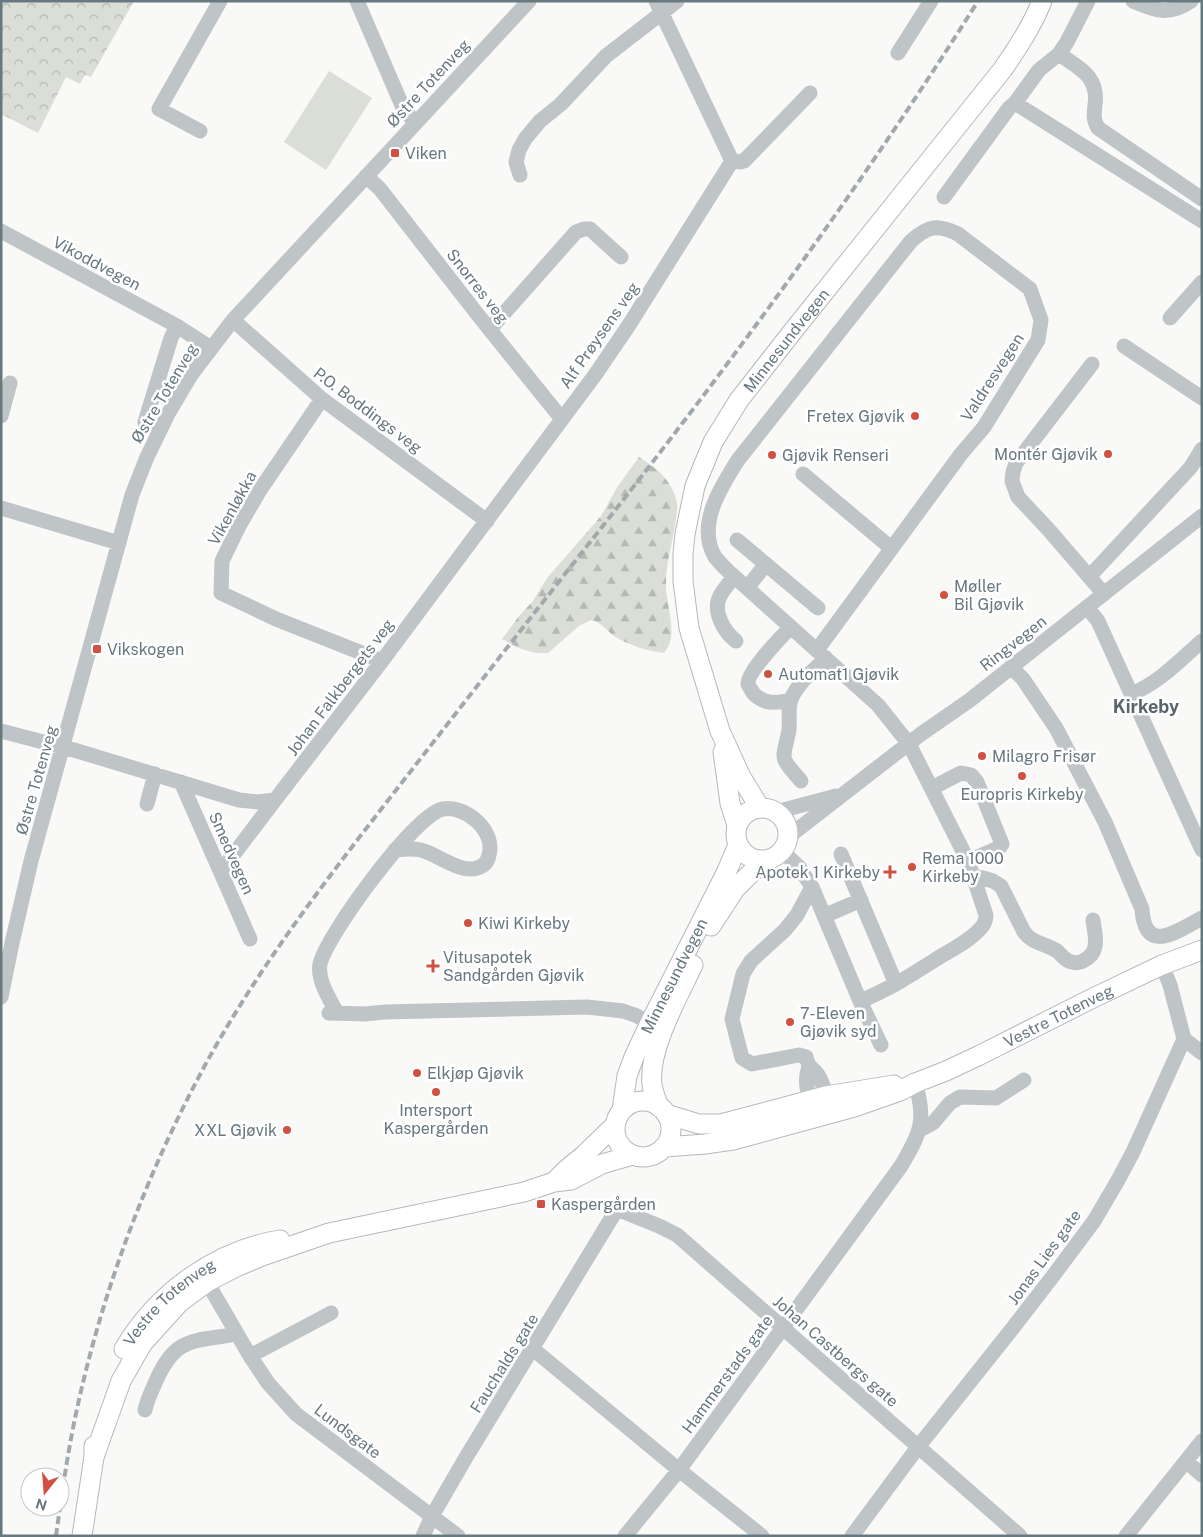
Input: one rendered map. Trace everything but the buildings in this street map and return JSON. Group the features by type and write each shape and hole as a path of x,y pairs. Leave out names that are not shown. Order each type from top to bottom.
{"main road":[{"name":"Minnesundvegen","path":"662,1110 654,1092 653,1062 662,1032 709,930 735,889 763,861 776,857 785,844 786,825 781,816 768,810 741,777 720,731 690,628 683,581 685,534 695,486 717,436 739,400 1003,69 1035,17 1042,1"},
{"name":"Minnesundvegen","path":"618,1118 627,1076 650,1023 738,845 735,835 737,824 730,803 720,731"},
{"path":"737,824 742,816 748,812 768,810"},
{"path":"738,845 748,857 763,861"},
{"name":"Vestre Totenveg","path":"664,1146 705,1144 733,1140 824,1116 900,1091 955,1067 1093,998 1202,950"},
{"name":"Vestre Totenveg","path":"662,1110 699,1124 721,1124 818,1098 877,1087 915,1083"},
{"path":"637,1102 648,1102 662,1110 670,1123 670,1133 664,1146 650,1156 633,1155 627,1152 619,1143 615,1131 618,1118 626,1107 637,1102"},
{"name":"Vestre Totenveg","path":"554,1182 583,1156 618,1118"},
{"name":"Vestre Totenveg","path":"82,1536 94,1457 94,1425 100,1400 117,1361 130,1339 147,1317 173,1290 205,1268 234,1252 262,1243 328,1233 524,1192 554,1182 571,1180 602,1164 633,1155"},
{"name":"Vestre Totenveg","path":"94,1457 121,1382 142,1344 180,1302 207,1282 236,1267 328,1233"}],"street":[{"path":"200,131 160,110 220,1"},
{"path":"357,1 404,110 415,122"},
{"name":"Østre Totenveg","path":"1,997 6,942 31,861 132,495 159,430 191,375 234,320 415,122 529,1"},
{"path":"520,176 516,162 519,150 525,139 540,121 561,104 606,56 659,6 677,1"},
{"path":"898,53 930,1"},
{"path":"944,197 1038,70 1059,54 1088,1"},
{"path":"1133,1 1160,12 1174,11 1191,1"},
{"path":"659,6 732,161 744,161 810,92"},
{"path":"1059,54 1088,75 1093,82 1096,93 1094,122 1098,128 1202,199"},
{"path":"1014,103 1202,221"},
{"name":"Alf Prøysens veg","path":"561,418 595,375 629,325 732,161"},
{"name":"Snorres veg","path":"366,176 380,189 561,418"},
{"name":"Valdresvegen","path":"822,654 892,548 960,454 984,427 1038,340 1041,320 1030,289 958,234 946,228 931,228 922,232 911,241 738,460 715,499 709,522 708,535 716,558 878,705 909,744 968,861 986,915 986,921 982,928 971,938 896,984 860,1001"},
{"path":"490,329 576,232 590,229 621,257"},
{"name":"Vikoddvegen","path":"1,230 177,326 211,348"},
{"path":"1170,318 1202,282"},
{"name":"P.O. Boddings veg","path":"234,320 322,399 487,521"},
{"path":"159,430 146,422 171,338 177,326"},
{"path":"1124,346 1202,398"},
{"path":"1092,364 1016,463 1012,481 1018,497 1048,528 1104,594"},
{"path":"1,416 10,383"},
{"name":"Vikenløkka","path":"322,399 260,490 239,526 222,561 220,593 276,619 382,661"},
{"name":"Johan Falkbergets veg","path":"221,871 382,661 487,521 561,418"},
{"path":"1089,577 1197,472 1202,449"},
{"path":"803,474 892,548"},
{"path":"1,508 119,543"},
{"name":"Ringvegen","path":"785,844 843,794 970,700 1202,516"},
{"path":"736,540 818,608"},
{"path":"747,588 766,564"},
{"path":"734,576 720,595 718,608 724,629 736,641"},
{"path":"1087,607 1098,621 1202,849"},
{"path":"791,628 758,664 748,683 752,692 764,701 773,704 791,700"},
{"path":"1131,694 1155,682 1202,641"},
{"path":"800,781 784,761 783,750 789,726 788,715 791,700 822,654"},
{"path":"1012,667 1056,728 1106,822 1142,909 1142,921 1148,932 1154,936 1172,934 1202,918"},
{"path":"1,731 63,747 239,800 258,802 275,800"},
{"path":"932,788 961,773 971,775 977,782 1002,844 999,848 968,861"},
{"path":"147,804 155,774"},
{"name":"Smedvegen","path":"181,782 250,939"},
{"name":"Ringvegen","path":"768,810 843,794"},
{"path":"394,850 409,848 422,850 466,869 476,869 484,864 488,858 491,841 487,833 464,811 443,809 425,818 394,850 356,903 326,948 322,958 321,980 333,1013 364,1014 587,1007 623,1010 635,1014 650,1023"},
{"path":"785,844 812,888 860,1001 881,1045"},
{"path":"841,854 896,984"},
{"path":"974,877 993,881 1000,886 1028,938 1058,951 1072,962 1079,963 1086,960 1094,951 1096,943 1093,920"},
{"path":"812,888 797,915 785,930 751,961 743,974 732,1019 742,1058 752,1064 799,1055 806,1057 808,1066 818,1075 818,1098 824,1116"},
{"path":"824,916 861,900"},
{"path":"1162,966 1170,985 1184,1039 1202,1053"},
{"name":"Jonas Lies gate","path":"852,1536 918,1447 1012,1329 1094,1220 1133,1152 1184,1039"},
{"name":"Hammerstads gate","path":"920,1130 934,1123 950,1103 960,1097 996,1098 1024,1080"},
{"name":"Hammerstads gate","path":"625,1536 679,1470 782,1326 901,1166 920,1130 921,1108 915,1083"},
{"name":"Johan Castbergs gate","path":"617,1209 676,1235 1020,1536"},
{"name":"Fauchalds gate","path":"423,1536 432,1516 465,1459 617,1209"},
{"name":"Lundsgate","path":"207,1282 268,1383 296,1414 458,1536"},
{"path":"250,1356 330,1314"},
{"path":"145,1410 167,1359 175,1350 234,1328"},
{"path":"532,1349 762,1536"},
{"path":"1126,1536 1202,1440"},
{"path":"1186,1461 1202,1475"}],"green space":[{"path":"1,1 134,1 91,77 85,75 80,84 66,77 38,133 1,114"},
{"path":"329,71 372,98 326,170 284,142"},
{"path":"639,457 666,479 677,502 677,515 666,576 671,638 669,646 664,653 644,649 626,642 614,636 598,622 591,620 579,626 548,653 524,650 502,639 533,601 547,578 601,516 618,486"}],"railway":[{"path":"56,1536 66,1468 83,1381 109,1289 142,1199 161,1155 181,1111 224,1031 271,958 347,853 642,476 743,343 840,209 978,1"}],"place":[{"name":"Viken","path":"395,153"},
{"name":"Fretex Gjøvik","path":"915,416"},
{"name":"Montér Gjøvik","path":"1108,454"},
{"name":"Gjøvik Renseri","path":"772,455"},
{"name":"Møller Bil Gjøvik","path":"944,595"},
{"name":"Vikskogen","path":"97,649"},
{"name":"Automat1 Gjøvik","path":"768,674"},
{"name":"Milagro Frisør","path":"982,756"},
{"name":"Europris Kirkeby","path":"1022,776"},
{"name":"Rema 1000 Kirkeby","path":"912,867"},
{"name":"Apotek 1 Kirkeby","path":"890,872"},
{"name":"Kiwi Kirkeby","path":"468,923"},
{"name":"Vitusapotek Sandgården Gjøvik","path":"433,966"},
{"name":"7-Eleven Gjøvik syd","path":"790,1022"},
{"name":"Elkjøp Gjøvik","path":"417,1073"},
{"name":"Intersport Kaspergården","path":"436,1092"},
{"name":"XXL Gjøvik","path":"287,1130"},
{"name":"Kaspergården","path":"541,1204"}],"district":[{"name":"Kirkeby","path":"1146,707"}]}
